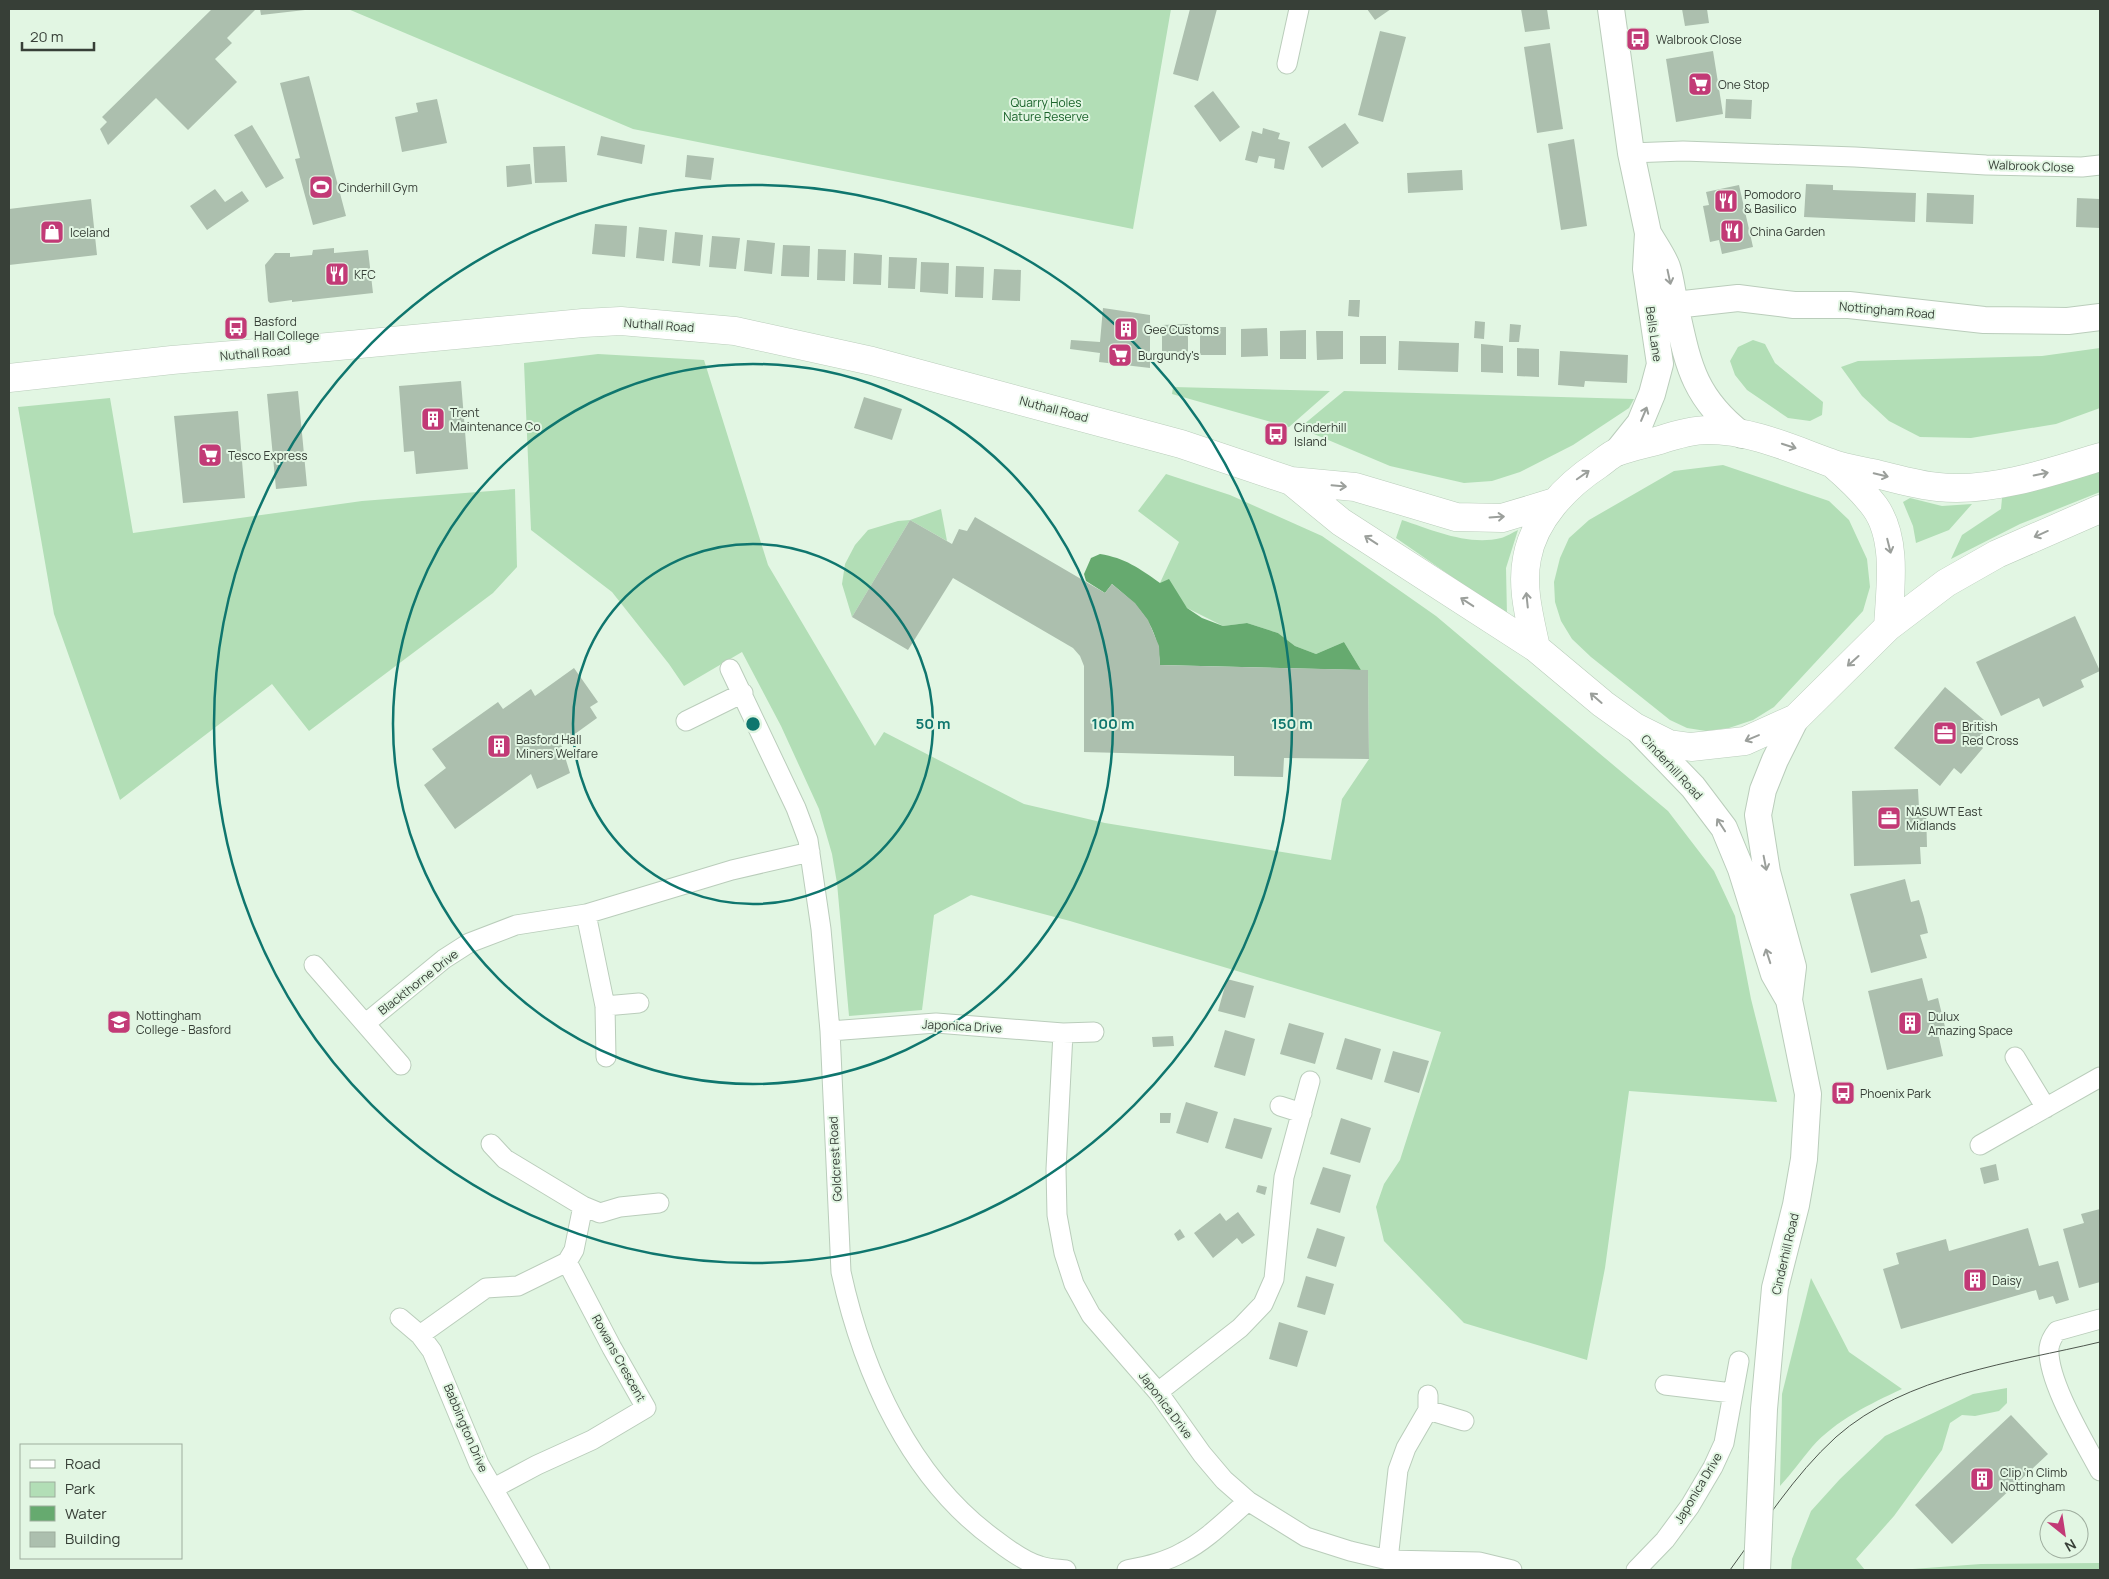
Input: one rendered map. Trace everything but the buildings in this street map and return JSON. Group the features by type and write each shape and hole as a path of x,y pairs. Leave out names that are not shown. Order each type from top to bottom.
{"highway":[{"name":"Nuthall Road","path":"9,378 172,360 319,348 583,322 621,322 707,328 755,335 872,361 963,384 1181,444 1291,481"},
{"path":"1536,648 1528,605 1527,558 1536,531 1555,502 1577,479 1616,452 1679,434 1708,430 1742,435 1788,446 1833,464 1939,488 1979,487 2050,472 2100,457"},
{"path":"1833,464 1861,490 1876,508 1886,532 1892,558 1888,627"},
{"path":"1291,481 1355,487 1456,517 1502,518 1555,502"},
{"path":"1291,481 1341,522 1536,648 1603,704 1635,727 1668,744 1691,748 1745,741 1796,718 1888,627 1946,583 1998,554 2100,509"}],"street":[{"path":"1287,64 1299,9"},
{"name":"Bells Lane","path":"1611,9 1631,153 1648,233 1646,269 1660,364 1652,394 1640,423 1616,452"},
{"name":"Walbrook Close","path":"1631,153 1683,151 1855,157 1986,165 2082,167 2100,165"},
{"name":"Bells Lane","path":"1648,233 1666,266 1690,365 1700,389 1714,410 1742,435"},
{"name":"Nottingham Road","path":"1675,305 1738,298 1794,305 1849,305 1984,320 2068,321 2100,317"},
{"name":"Goldcrest Road","path":"730,669 796,808 808,840 821,929 830,1031 841,1272 850,1311 875,1380 905,1438 949,1500 975,1526 1014,1554 1039,1568 1066,1570"},
{"path":"686,721 743,693"},
{"name":"Cinderhill Road","path":"1757,1570 1764,1408 1775,1288 1796,1205 1805,1139 1808,1094 1789,1000 1793,967 1767,872 1758,815 1766,782 1796,718"},
{"name":"Cinderhill Road","path":"1635,727 1693,786 1724,828 1741,870 1774,974 1789,1000"},
{"name":"Blackthorne Drive","path":"366,1023 444,959 470,943 516,925 586,914 732,870 810,852"},
{"path":"586,914 604,1006 606,1057"},
{"name":"Blackthorne Drive","path":"314,965 366,1023 400,1065"},
{"path":"604,1006 639,1003"},
{"name":"Japonica Drive","path":"830,1031 936,1023 1063,1033 1094,1032"},
{"name":"Japonica Drive","path":"1063,1033 1056,1169 1057,1215 1064,1253 1074,1284 1091,1315 1158,1392 1202,1454 1224,1480 1248,1501 1306,1537 1350,1551 1388,1560 1479,1562 1512,1570"},
{"path":"2015,1057 2046,1108"},
{"path":"1980,1145 2100,1077"},
{"path":"1158,1392 1240,1328 1263,1304 1274,1279 1284,1177 1310,1081"},
{"path":"1280,1106 1302,1113"},
{"path":"491,1144 505,1159 583,1206 600,1213 620,1207 659,1203"},
{"path":"420,1335 486,1288 518,1286 567,1262 574,1250 583,1206"},
{"name":"Rowans Crescent","path":"494,1488 537,1465 592,1440 646,1408 567,1262"},
{"name":"Babbington Drive","path":"400,1318 420,1335 432,1351 480,1464 540,1570"},
{"path":"2100,1318 2057,1331 2049,1346 2049,1354 2059,1392 2100,1471"},
{"name":"Japonica Drive","path":"1636,1570 1665,1540 1690,1506 1713,1467 1724,1443 1739,1361"},
{"path":"1665,1385 1732,1393"},
{"path":"1388,1560 1398,1470 1406,1448 1428,1402 1464,1421"},
{"path":"1127,1570 1155,1564 1184,1552 1248,1501"}],"green space":[{"name":"Quarry Holes Nature Reserve","path":"348,9 1171,9 1133,229 633,129"},
{"path":"1753,340 1765,344 1775,363 1823,402 1822,415 1810,421 1788,418 1747,390 1735,375 1730,361 1738,347"},
{"path":"2100,348 2100,408 2056,424 1971,438 1920,437 1889,421 1862,396 1841,367 1858,361 2042,356"},
{"path":"598,354 704,360 768,565 875,746 884,732 1024,804 1105,823 1331,860 1342,799 1369,759 1368,670 1361,670 1344,642 1316,654 1295,646 1278,633 1247,623 1223,626 1187,608 1160,583 1179,542 1138,511 1166,474 1230,495 1322,536 1436,616 1668,811 1714,871 1735,916 1751,999 1777,1102 1629,1091 1605,1268 1587,1360 1464,1323 1384,1241 1376,1207 1384,1184 1400,1160 1441,1032 1070,921 971,895 934,915 922,1010 849,1016 837,883 832,854 819,809 781,726 742,652 684,686 612,592 531,530 524,363"},
{"path":"1173,387 1330,391 1289,427 1172,394"},
{"path":"1344,391 1634,399 1629,408 1573,445 1520,472 1492,481 1464,483 1390,466 1302,429 1303,425"},
{"path":"110,398 133,533 362,501 515,489 517,567 493,593 309,731 272,684 120,800 54,614 18,407"},
{"path":"1723,465 1829,501 1849,520 1867,559 1870,587 1863,611 1774,707 1753,720 1729,728 1706,731 1687,728 1670,720 1591,657 1572,639 1561,621 1555,602 1554,582 1560,558 1569,538 1589,520 1674,471"},
{"path":"2100,471 2100,492 2020,524 1951,559 1962,535 2001,509 2002,498 2042,489"},
{"path":"1910,498 1942,506 1972,504 1949,530 1916,543 1913,526 1903,502"},
{"path":"941,509 947,541 910,520"},
{"path":"910,520 852,617 842,584 845,564 855,545 868,530 898,521"},
{"path":"1402,520 1450,536 1476,540 1501,538 1518,530 1506,568 1507,615 1396,538"},
{"path":"1811,1278 1849,1352 1902,1389 1866,1407 1821,1437 1780,1486 1782,1394"},
{"path":"2007,1388 2007,1403 1999,1411 1975,1416 1962,1415 1950,1423 1942,1450 1894,1516 1856,1559 1865,1570 1791,1570 1792,1559 1811,1511 1840,1479 1885,1436 1973,1394"},
{"path":"2100,1563 2100,1570 1899,1570 1981,1564"}],"water":[{"path":"1100,554 1132,564 1160,583 1169,579 1187,608 1202,618 1223,626 1247,623 1278,633 1295,646 1316,654 1344,642 1361,670 1160,665 1159,651 1152,628 1139,610 1112,584 1105,593 1086,581 1084,574 1091,558"}],"tram line":[{"path":"1730,1570 1806,1467 1836,1437 1864,1416 1895,1399 1927,1385 1962,1374 2100,1342"}],"place":[{"name":"Walbrook Close","path":"1638,39"},
{"name":"One Stop","path":"1700,84"},
{"name":"Cinderhill Gym","path":"321,187"},
{"name":"Pomodoro & Basilico","path":"1726,201"},
{"name":"China Garden","path":"1732,231"},
{"name":"Iceland","path":"52,232"},
{"name":"KFC","path":"337,274"},
{"name":"Basford Hall College","path":"236,328"},
{"name":"Gee Customs","path":"1126,329"},
{"name":"Burgundy's","path":"1120,355"},
{"name":"Trent Maintenance Co","path":"433,419"},
{"name":"Cinderhill Island","path":"1276,434"},
{"name":"Tesco Express","path":"210,455"},
{"name":"British Red Cross","path":"1945,733"},
{"name":"Basford Hall Miners Welfare","path":"499,746"},
{"name":"NASUWT East Midlands","path":"1889,818"},
{"name":"Nottingham College - Basford","path":"119,1022"},
{"name":"Dulux Amazing Space","path":"1910,1023"},
{"name":"Phoenix Park","path":"1843,1093"},
{"name":"Daisy","path":"1975,1280"},
{"name":"Clip ‘n Climb Nottingham","path":"1982,1479"}]}
